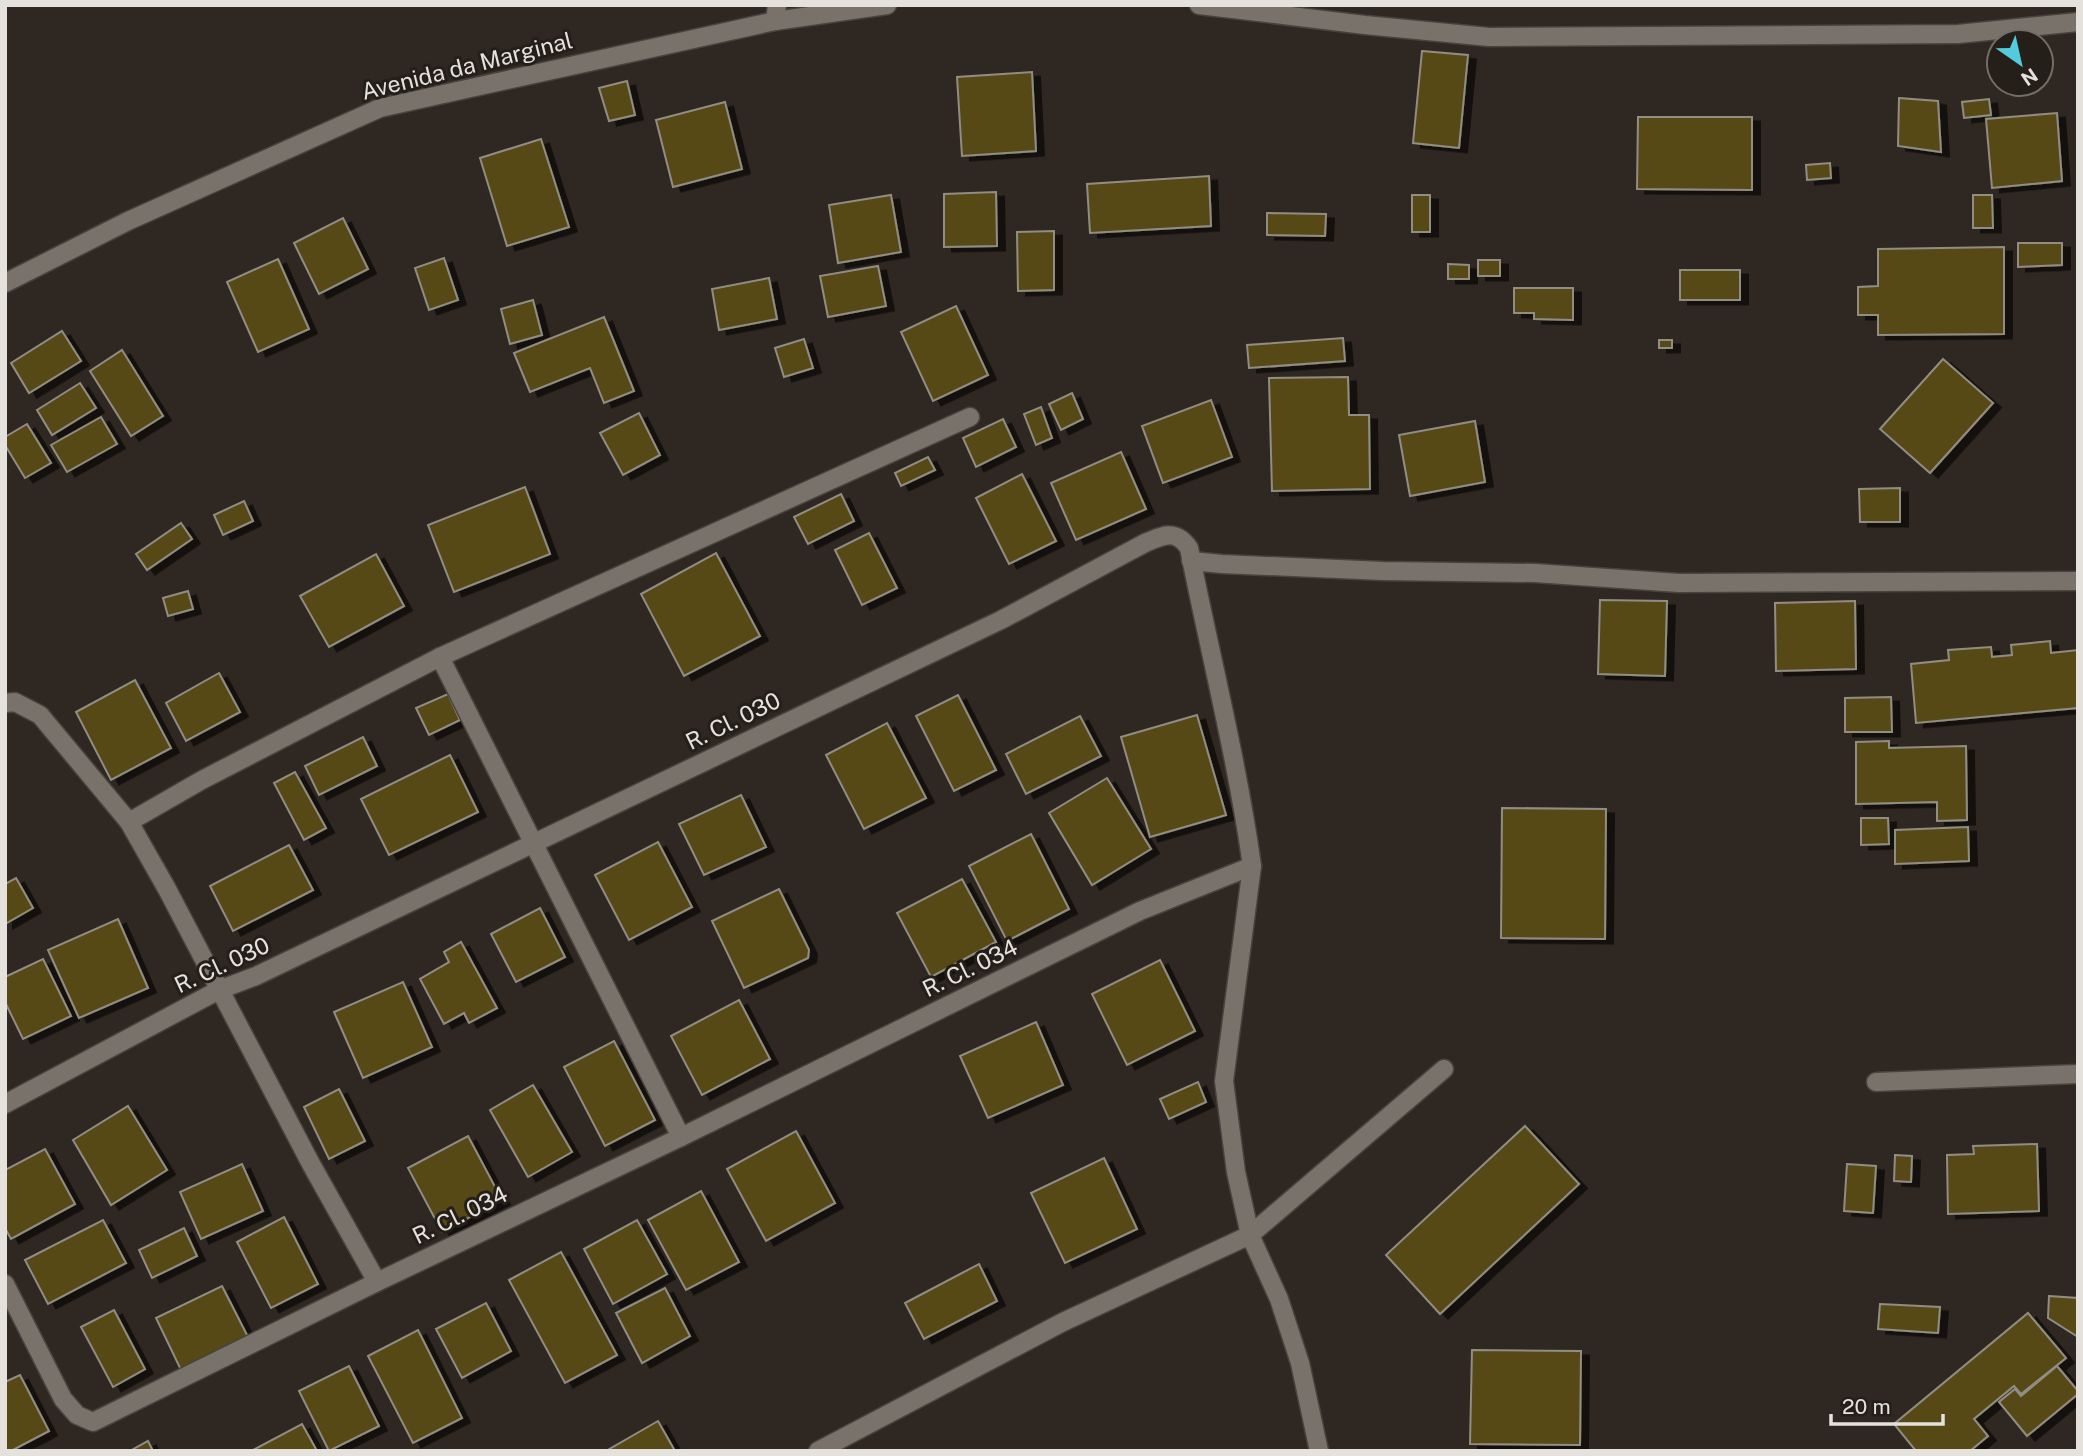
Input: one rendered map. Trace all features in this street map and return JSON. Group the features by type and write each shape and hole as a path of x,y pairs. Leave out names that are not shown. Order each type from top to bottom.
{"street":[{"name":"Avenida da Marginal","path":"5,283 128,221 380,108 776,13 887,5"},
{"path":"1199,5 1489,37 1958,34 2078,22"},
{"path":"129,822 202,780 440,657 970,417"},
{"name":"R. Cl. 030","path":"5,1104 219,990 257,976 1000,620 1163,536 1183,540 1189,548 1221,692 1252,866"},
{"path":"1191,561 1383,571 1535,573 1679,583 2078,581"},
{"path":"440,657 681,1137"},
{"path":"5,703 16,702 40,715 129,822 377,1282"},
{"path":"1252,866 1224,1081 1236,1172 1250,1235 1279,1300 1300,1363 1319,1451"},
{"name":"R. Cl. 034","path":"5,1284 63,1399 77,1415 93,1422 1140,911 1252,866"},
{"path":"818,1451 1063,1322 1250,1235 1444,1069"},
{"path":"1876,1082 2078,1074"}],"building":[{"path":"1422,51 1468,55 1459,148 1413,143"},
{"path":"1032,72 1036,151 962,156 957,77"},
{"path":"627,81 635,115 609,121 599,88"},
{"path":"1899,98 1938,101 1941,152 1898,146"},
{"path":"1989,99 1991,115 1964,118 1962,102"},
{"path":"725,102 742,169 673,187 656,120"},
{"path":"2057,113 2062,181 1992,188 1986,119"},
{"path":"1638,117 1752,117 1752,190 1637,189"},
{"path":"541,139 569,227 507,246 480,158"},
{"path":"1830,163 1831,178 1807,180 1806,165"},
{"path":"1209,176 1211,226 1090,233 1087,184"},
{"path":"996,192 997,246 944,247 944,194"},
{"path":"891,195 901,252 838,263 829,205"},
{"path":"1412,195 1430,195 1430,232 1412,232"},
{"path":"1973,195 1992,195 1993,228 1973,228"},
{"path":"1267,213 1326,214 1325,236 1267,235"},
{"path":"343,218 368,269 319,294 294,243"},
{"path":"1054,231 1054,290 1018,291 1017,232"},
{"path":"2018,243 2062,243 2062,265 2018,267"},
{"path":"2004,247 2004,334 1878,335 1878,315 1858,315 1858,287 1878,286 1878,249"},
{"path":"444,258 458,300 429,310 415,268"},
{"path":"278,259 309,329 258,352 227,282"},
{"path":"1478,260 1500,260 1500,276 1478,276"},
{"path":"1448,264 1469,265 1469,279 1448,279"},
{"path":"878,266 886,306 828,317 820,276"},
{"path":"1680,270 1740,270 1740,300 1680,300"},
{"path":"769,278 777,319 719,330 712,289"},
{"path":"1514,288 1573,288 1573,320 1534,319 1534,313 1514,313"},
{"path":"533,300 542,335 510,344 501,309"},
{"path":"956,306 988,375 933,401 901,332"},
{"path":"604,317 634,391 604,403 590,368 530,392 514,353"},
{"path":"62,331 81,361 29,393 11,363"},
{"path":"1343,338 1345,361 1249,368 1247,345"},
{"path":"804,339 813,368 784,377 775,348"},
{"path":"1659,340 1672,340 1672,348 1659,348"},
{"path":"122,350 163,416 131,436 90,371"},
{"path":"1943,359 1993,403 1930,473 1880,429"},
{"path":"1348,377 1349,415 1369,415 1370,489 1272,491 1269,378"},
{"path":"80,383 96,408 52,435 37,410"},
{"path":"1072,393 1083,419 1061,430 1049,404"},
{"path":"1211,400 1232,457 1163,483 1142,426"},
{"path":"1041,407 1052,438 1036,445 1024,414"},
{"path":"639,413 660,455 623,475 600,433"},
{"path":"101,417 117,444 67,472 51,445"},
{"path":"1003,419 1016,447 976,467 963,438"},
{"path":"1475,421 1485,482 1410,496 1399,435"},
{"path":"27,424 51,463 25,478 5,445 5,437"},
{"path":"1121,452 1146,509 1076,540 1051,483"},
{"path":"928,457 935,470 901,486 895,473"},
{"path":"1022,474 1056,541 1009,564 976,498"},
{"path":"525,487 550,554 454,592 428,525"},
{"path":"1900,488 1900,522 1860,522 1859,489"},
{"path":"841,494 854,521 808,544 794,517"},
{"path":"244,501 253,521 223,535 214,515"},
{"path":"181,523 192,539 147,570 136,554"},
{"path":"869,533 897,588 862,605 835,550"},
{"path":"716,553 760,636 684,676 641,594"},
{"path":"376,554 404,606 329,647 300,596"},
{"path":"188,591 193,609 168,616 163,598"},
{"path":"1600,600 1667,601 1665,676 1598,674"},
{"path":"1855,601 1856,669 1776,671 1775,603"},
{"path":"2050,641 2051,653 2078,650 2078,708 1916,723 1911,664 1949,660 1948,650 1991,647 1992,657 2012,655 2011,645"},
{"path":"219,673 240,712 186,741 166,703"},
{"path":"135,680 171,748 111,780 76,712"},
{"path":"448,694 460,720 429,735 416,708"},
{"path":"958,695 996,770 954,791 916,716"},
{"path":"1891,697 1892,732 1845,732 1845,698"},
{"path":"1197,715 1226,815 1150,837 1121,737"},
{"path":"1080,716 1101,756 1026,794 1006,754"},
{"path":"887,723 926,798 864,829 826,755"},
{"path":"363,737 377,766 319,795 305,766"},
{"path":"1889,741 1889,748 1966,746 1967,820 1937,821 1937,802 1856,804 1856,742"},
{"path":"450,755 478,812 389,855 361,799"},
{"path":"295,772 326,828 304,840 274,783"},
{"path":"1107,778 1151,849 1092,885 1049,813"},
{"path":"741,795 766,847 704,875 679,824"},
{"path":"1502,808 1606,809 1605,939 1501,938"},
{"path":"1861,818 1888,818 1889,844 1861,845"},
{"path":"1968,827 1969,861 1895,864 1895,830"},
{"path":"1031,834 1069,909 1007,941 969,866"},
{"path":"658,842 692,907 629,940 595,875"},
{"path":"289,845 313,890 233,931 210,886"},
{"path":"16,878 33,908 5,924 5,884"},
{"path":"962,879 996,942 931,977 897,913"},
{"path":"779,889 809,950 808,958 744,988 712,921"},
{"path":"540,908 565,957 516,982 491,934"},
{"path":"118,919 148,988 79,1018 48,950"},
{"path":"461,942 497,1008 469,1023 464,1013 444,1024 420,979 449,962 444,952"},
{"path":"43,959 71,1016 23,1039 5,1002 5,977"},
{"path":"1160,960 1195,1031 1127,1065 1092,994"},
{"path":"403,982 432,1047 363,1078 334,1012"},
{"path":"739,1000 770,1059 702,1095 671,1036"},
{"path":"1036,1022 1063,1085 988,1118 960,1056"},
{"path":"614,1041 655,1120 605,1146 564,1067"},
{"path":"1198,1082 1206,1102 1169,1119 1160,1099"},
{"path":"533,1085 572,1152 528,1177 490,1110"},
{"path":"339,1089 365,1141 329,1159 304,1107"},
{"path":"128,1106 167,1170 111,1205 73,1140"},
{"path":"1525,1126 1579,1184 1440,1314 1386,1255"},
{"path":"796,1131 835,1203 766,1241 727,1169"},
{"path":"468,1136 502,1200 442,1232 408,1168"},
{"path":"2037,1144 2039,1211 1948,1214 1947,1155 1974,1154 1973,1146"},
{"path":"45,1149 75,1204 11,1239 5,1228 5,1170"},
{"path":"1895,1155 1912,1156 1911,1182 1894,1181"},
{"path":"1104,1158 1137,1229 1065,1263 1031,1193"},
{"path":"242,1164 263,1211 201,1239 180,1192"},
{"path":"1847,1164 1876,1166 1873,1213 1844,1211"},
{"path":"701,1191 739,1262 686,1290 648,1220"},
{"path":"284,1217 318,1284 271,1308 237,1242"},
{"path":"103,1220 126,1263 48,1304 25,1260"},
{"path":"637,1220 667,1274 613,1304 584,1249"},
{"path":"184,1228 197,1256 152,1278 139,1250"},
{"path":"561,1252 617,1355 565,1383 509,1280"},
{"path":"979,1264 997,1301 924,1339 905,1303"},
{"path":"222,1286 248,1337 181,1370 156,1318"},
{"path":"665,1288 690,1336 642,1363 616,1313"},
{"path":"2049,1296 2078,1298 2078,1337 2048,1318"},
{"path":"486,1303 511,1351 462,1378 436,1329"},
{"path":"1880,1304 1940,1307 1938,1333 1878,1329"},
{"path":"114,1310 145,1369 113,1387 81,1327"},
{"path":"2028,1313 2066,1358 2021,1394 2014,1386 1974,1419 1988,1436 1970,1451 1916,1451 1894,1424"},
{"path":"418,1330 462,1418 413,1443 368,1356"},
{"path":"1472,1350 1581,1351 1580,1445 1470,1444"},
{"path":"349,1366 379,1426 329,1451 299,1391"},
{"path":"2057,1366 2078,1394 2027,1436 1999,1402 2015,1389 2021,1396"},
{"path":"20,1375 49,1431 11,1451 5,1451 5,1382"},
{"path":"658,1421 675,1451 606,1451"},
{"path":"302,1424 317,1451 253,1450"},
{"path":"148,1441 153,1451 130,1451"}]}
